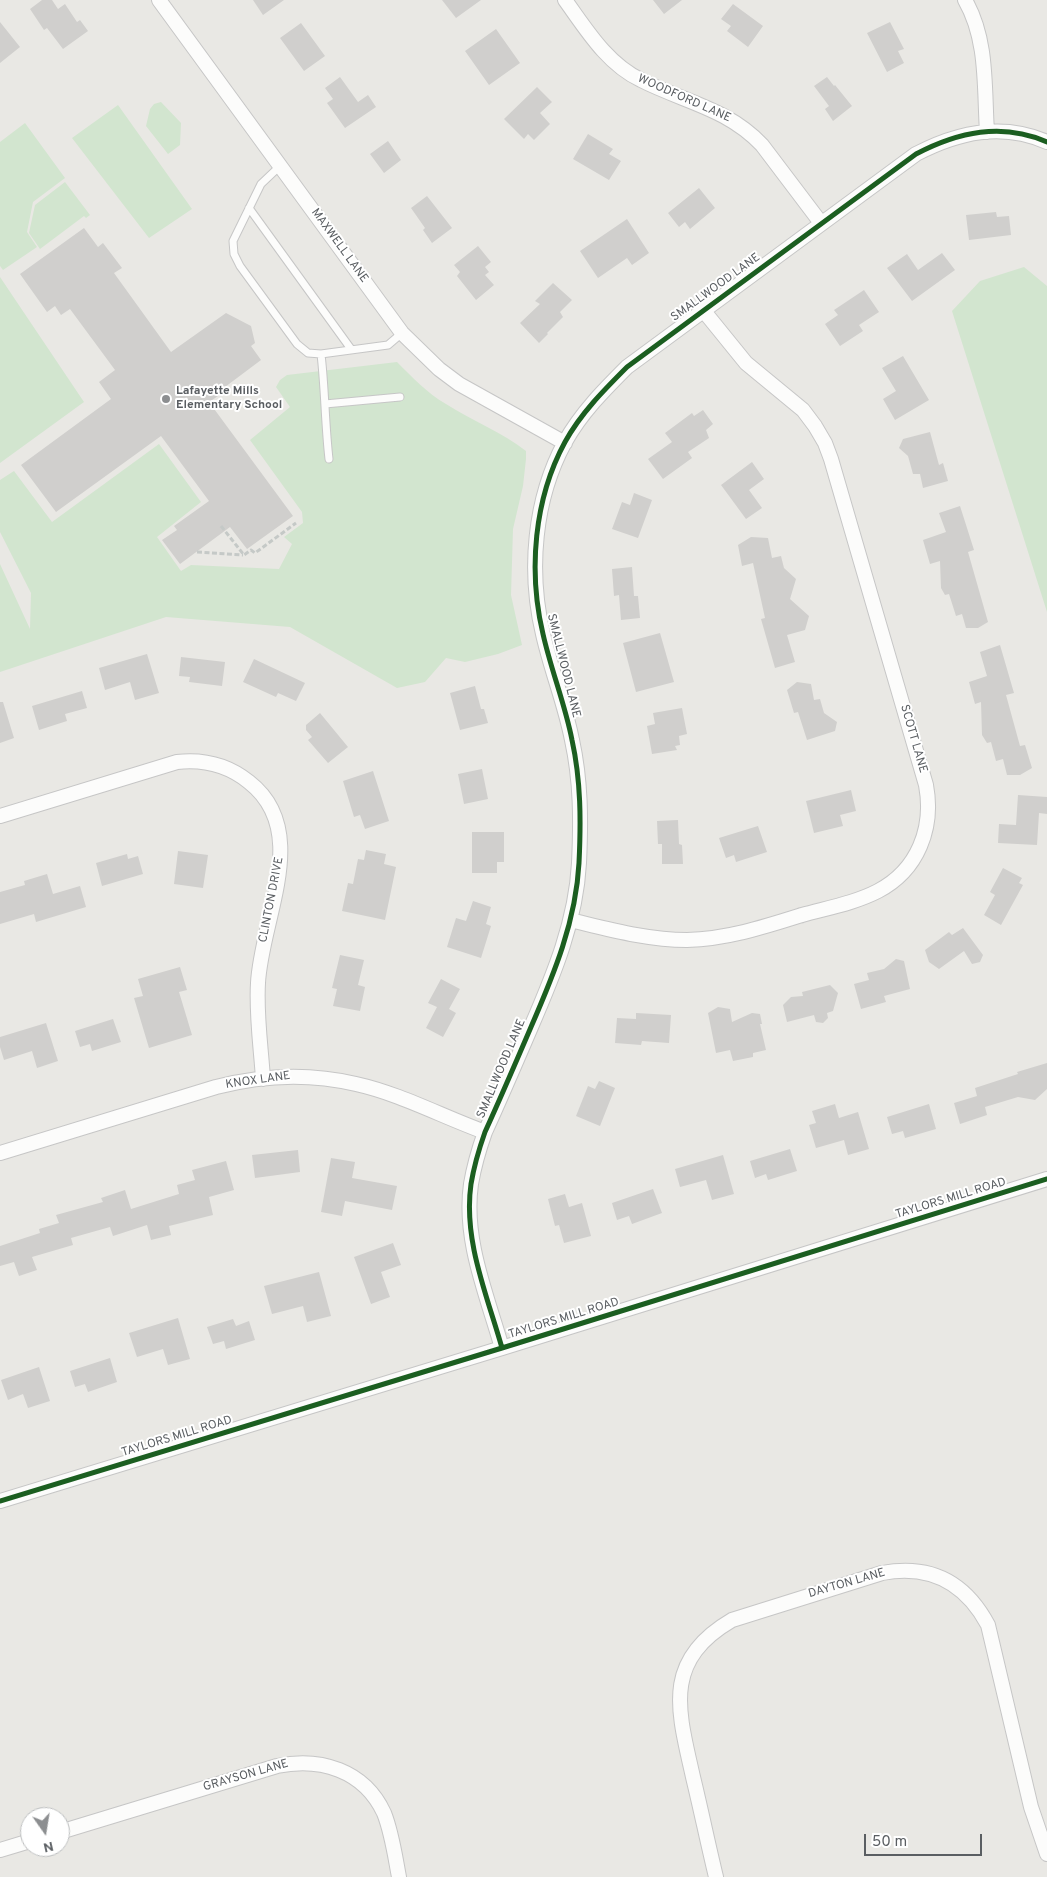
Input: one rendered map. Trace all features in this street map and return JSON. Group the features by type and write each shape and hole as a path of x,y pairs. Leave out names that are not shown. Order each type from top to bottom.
{"street":[{"name":"MAXWELL LANE","path":"159,0 402,333 439,369 459,384 565,443"},
{"name":"WOODFORD LANE","path":"565,0 603,51 621,67 640,80 722,114 752,134 821,222"},
{"path":"965,0 975,21 981,41 987,132"},
{"name":"SMALLWOOD LANE","path":"502,1348 477,1262 470,1228 471,1185 476,1159 486,1132 562,953 570,920 579,865 581,813 579,780 572,740 542,633 535,591 535,547 541,510 553,469 565,443 580,419 601,393 627,367 821,222 916,154 954,137 987,132 1022,134 1047,142"},
{"name":"SCOTT LANE","path":"570,920 655,938 686,940 734,935 878,891 896,879 909,866 920,850 926,832 929,815 926,785 831,458 825,443 815,426 802,410 746,363 703,310"},
{"name":"CLINTON DRIVE","path":"0,816 177,762 210,763 226,767 238,773 260,792 276,821 281,839 282,857 261,956 258,983 263,1079"},
{"name":"KNOX LANE","path":"0,1153 216,1087 235,1082 292,1076 333,1079 358,1084 486,1132"},
{"name":"TAYLORS MILL ROAD","path":"0,1501 1047,1179"},
{"name":"DAYTON LANE","path":"716,1877 679,1706 680,1688 687,1665 695,1651 703,1640 716,1629 732,1620 882,1573 898,1570 920,1571 946,1580 964,1592 973,1601 988,1624 1031,1807 1047,1854"},
{"name":"GRAYSON LANE","path":"70,1829 277,1766 302,1762 324,1765 340,1770 352,1777 374,1797 384,1813 390,1831 399,1877"},
{"path":"0,1850 20,1844"}],"lane":[{"path":"280,166 261,184 233,241 234,254 240,266 297,344 308,353 321,354 388,345 402,333"},
{"path":"249,208 351,349"},
{"path":"321,354 328,459"},
{"path":"325,404 400,396"}],"path":[{"path":"197,552 244,555 252,550 255,553 296,523"},
{"path":"221,526 244,555"}],"green space":[{"path":"161,102 181,123 180,145 168,154 146,126 150,109 154,104"},
{"path":"118,105 192,209 149,238 72,138"},
{"path":"25,123 65,178 33,202 27,232 37,247 3,270 0,266 0,142"},
{"path":"65,182 90,215 86,218 84,216 40,249 29,233 35,205"},
{"path":"1024,267 1047,286 1047,612 952,311 980,281"},
{"path":"0,277 84,402 0,463"},
{"path":"397,362 439,400 507,438 526,451 523,486 513,529 511,595 522,645 498,654 465,662 446,658 425,682 397,688 290,627 166,617 0,672 0,564 30,629 31,593 0,532 0,480 14,471 52,522 159,444 201,502 157,537 181,571 191,565 279,569 292,544 284,537 303,523 302,512 250,440 290,407 276,387 280,380 287,375"}],"building":[{"path":"42,0 52,0 58,9 65,4 77,22 80,20 88,31 63,49 47,28 44,30 30,9"},
{"path":"253,0 284,0 263,15"},
{"path":"442,0 481,0 456,18"},
{"path":"653,0 682,0 664,14"},
{"path":"733,4 763,26 748,47 727,31 731,26 721,19"},
{"path":"0,22 20,47 0,63"},
{"path":"890,22 904,49 898,51 904,63 887,72 867,33"},
{"path":"301,23 325,56 304,71 280,38"},
{"path":"496,29 520,63 489,85 465,51"},
{"path":"340,77 358,102 368,95 376,107 345,128 327,103 333,99 325,88"},
{"path":"827,77 852,106 833,121 825,109 829,106 814,86"},
{"path":"537,87 552,102 540,113 550,124 534,140 528,134 524,139 504,119"},
{"path":"588,134 613,149 609,154 621,161 609,180 573,159"},
{"path":"388,141 401,160 384,173 370,154"},
{"path":"699,188 715,208 690,229 685,222 679,227 668,213"},
{"path":"427,196 452,228 432,243 423,230 425,228 411,208"},
{"path":"996,212 997,217 1009,216 1011,235 969,240 966,215"},
{"path":"627,219 649,253 632,265 627,258 598,278 580,251"},
{"name":"Lafayette Mills Elementary School","path":"84,228 98,247 103,243 122,268 114,273 171,352 226,313 251,326 255,343 251,346 261,360 225,387 227,390 209,402 293,516 247,549 230,527 180,564 162,540 177,530 174,526 209,501 161,436 56,512 21,465 111,399 99,382 115,370 70,309 61,315 55,306 47,312 20,274"},
{"path":"478,246 491,262 485,267 489,272 485,275 494,285 476,300 457,276 460,272 454,265"},
{"path":"942,253 955,270 912,301 887,268 907,254 918,270"},
{"path":"553,283 572,300 560,312 563,317 539,343 520,323 540,304 535,301"},
{"path":"864,290 879,312 859,325 863,331 840,346 825,324 838,315 834,310"},
{"path":"903,356 929,400 895,420 883,399 896,391 882,368"},
{"path":"703,410 713,424 706,430 709,438 688,452 692,458 663,479 648,459 672,442 665,433 692,413 694,416"},
{"path":"930,432 939,465 943,463 948,481 923,488 920,474 913,474 908,456 899,448 903,439"},
{"path":"752,462 764,479 749,490 762,508 746,519 721,485"},
{"path":"634,493 652,500 638,538 612,529 622,502 630,505"},
{"path":"960,506 974,550 968,552 988,622 978,628 966,628 962,614 956,616 949,594 945,595 941,588 940,561 930,564 923,540 946,532 939,513"},
{"path":"751,537 768,538 772,558 781,556 784,568 796,579 790,599 809,616 805,630 787,635 795,662 775,668 761,619 765,618 753,563 742,566 738,545"},
{"path":"632,567 634,596 638,596 640,618 621,620 619,595 614,596 612,569"},
{"path":"660,633 674,682 636,692 623,643"},
{"path":"1000,645 1014,693 1006,695 1020,746 1025,745 1032,768 1020,775 1007,775 1003,759 996,761 991,742 987,743 982,735 981,702 975,704 969,682 987,676 980,652"},
{"path":"147,654 159,693 135,700 130,682 105,690 99,668"},
{"path":"181,657 225,662 222,686 189,682 190,677 179,676"},
{"path":"254,659 305,683 296,701 278,693 276,697 243,682"},
{"path":"797,682 811,684 814,700 820,699 824,713 837,722 835,731 807,740 798,712 794,713 787,690"},
{"path":"475,686 481,709 484,709 488,723 460,730 450,693"},
{"path":"82,691 87,708 65,714 67,721 39,730 32,706"},
{"path":"0,702 3,702 14,738 0,743"},
{"path":"682,708 687,734 679,736 680,745 675,746 677,750 652,754 647,726 655,724 653,713"},
{"path":"320,713 348,747 328,763 308,740 312,737 306,730 306,725"},
{"path":"482,769 488,799 464,804 458,774"},
{"path":"373,771 389,821 365,829 360,815 354,817 343,781"},
{"path":"851,790 856,811 840,815 843,826 814,833 806,801"},
{"path":"1018,795 1047,797 1047,814 1039,813 1037,845 998,843 999,824 1016,825"},
{"path":"678,820 679,844 682,845 683,864 662,864 662,844 658,844 657,821"},
{"path":"758,826 767,852 736,862 734,855 726,858 719,838"},
{"path":"472,832 504,832 504,862 497,862 497,873 472,873"},
{"path":"366,850 386,854 384,864 396,867 385,920 342,911 348,883 353,884 358,859 364,860"},
{"path":"178,851 208,855 203,888 174,884"},
{"path":"127,854 128,859 138,856 143,874 102,886 96,863"},
{"path":"1003,868 1022,878 1019,883 1023,885 1001,925 984,915 995,895 990,892"},
{"path":"47,874 53,894 80,886 86,907 36,922 34,914 0,924 0,892 25,885 24,881"},
{"path":"473,901 491,907 486,924 491,926 481,958 447,947 456,918 466,921"},
{"path":"963,928 983,955 980,962 972,964 964,951 939,969 929,962 925,950 949,932 952,935"},
{"path":"340,955 364,960 358,985 365,987 360,1011 333,1006 337,989 332,988"},
{"path":"896,959 904,961 910,989 884,996 886,1002 861,1009 854,984 869,980 867,973 884,969"},
{"path":"180,967 187,990 179,992 192,1035 149,1048 134,998 143,996 138,979"},
{"path":"441,979 460,989 449,1009 456,1013 443,1037 426,1028 437,1007 428,1003"},
{"path":"830,985 838,993 833,1011 827,1013 828,1018 823,1023 816,1022 814,1015 787,1022 783,1005 791,997 803,996 802,992"},
{"path":"718,1007 730,1009 732,1022 752,1013 760,1014 762,1024 760,1024 766,1050 753,1053 753,1057 733,1061 730,1050 716,1053 708,1013"},
{"path":"636,1013 671,1015 669,1043 642,1041 641,1045 615,1043 617,1018 636,1019"},
{"path":"113,1019 121,1042 92,1051 90,1044 80,1047 75,1031"},
{"path":"46,1023 58,1061 37,1068 32,1051 4,1060 0,1047 0,1037"},
{"path":"1047,1063 1047,1089 1035,1100 1018,1097 985,1107 987,1115 960,1124 954,1103 977,1096 975,1088"},
{"path":"599,1081 615,1088 600,1126 576,1116 588,1086 595,1089"},
{"path":"835,1104 839,1118 858,1112 869,1149 848,1155 844,1140 816,1148 809,1125 816,1123 812,1111"},
{"path":"929,1104 936,1129 905,1138 903,1131 892,1134 887,1117"},
{"path":"790,1149 797,1171 768,1180 766,1174 755,1178 750,1161"},
{"path":"298,1150 300,1172 255,1178 252,1155"},
{"path":"723,1155 734,1194 712,1200 706,1180 680,1187 675,1169"},
{"path":"331,1158 355,1162 352,1178 397,1186 392,1210 345,1201 342,1216 321,1212"},
{"path":"226,1161 234,1190 209,1197 213,1215 169,1226 171,1235 151,1240 147,1225 113,1236 110,1227 71,1238 73,1245 32,1257 37,1270 19,1276 14,1262 0,1266 0,1246 40,1233 39,1229 59,1223 56,1215 103,1202 101,1198 125,1190 131,1209 179,1194 177,1185 195,1180 192,1170"},
{"path":"653,1189 662,1213 632,1224 629,1216 617,1220 612,1203"},
{"path":"565,1194 569,1207 582,1203 591,1236 564,1243 559,1225 555,1226 548,1199"},
{"path":"393,1243 401,1265 381,1272 390,1297 371,1304 354,1257"},
{"path":"319,1272 331,1316 307,1322 303,1306 272,1314 264,1286"},
{"path":"178,1318 190,1359 168,1365 163,1349 137,1357 129,1333"},
{"path":"233,1319 236,1326 249,1321 255,1340 226,1349 224,1341 213,1344 207,1327"},
{"path":"110,1358 117,1382 88,1392 85,1384 75,1387 70,1371"},
{"path":"39,1367 50,1401 28,1408 23,1394 8,1400 1,1380"}],"cycle path":[{"path":"502,1348 483,1288 473,1247 469,1205 471,1184 485,1132 556,967 569,926 579,863 580,801 575,755 566,713 543,634 538,610 536,585 535,561 540,511 546,487 555,464 565,442 578,421 601,393 627,367 916,154 948,140 980,132 1013,132 1047,142"},
{"path":"0,1501 1047,1179"}],"place":[{"name":"Lafayette Mills Elementary School","path":"166,399"}]}
